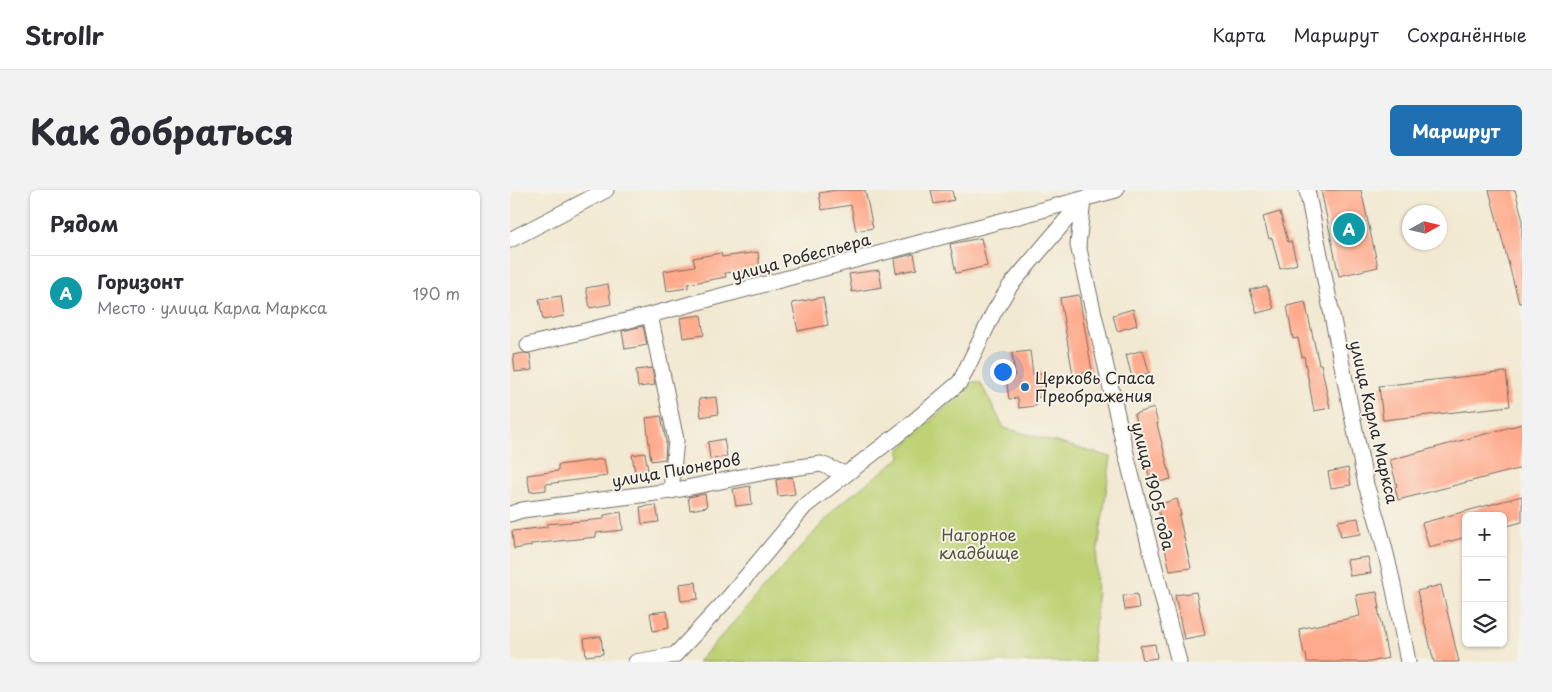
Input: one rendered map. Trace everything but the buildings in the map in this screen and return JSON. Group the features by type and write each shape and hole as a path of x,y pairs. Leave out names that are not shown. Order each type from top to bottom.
{"street":[{"path":"510,240 606,190"},
{"name":"улица Робеспьера","path":"528,345 650,315 1116,190"},
{"name":"улица Карла Маркса","path":"1307,190 1366,485 1377,515 1392,571 1408,662"},
{"path":"636,662 675,655 730,596 805,506 906,428 960,382 994,312 1010,286 1083,200"},
{"name":"улица 1905 года","path":"1083,200 1078,245 1127,458 1179,662"},
{"path":"650,315 676,440 671,491"},
{"name":"улица Пионеров","path":"510,514 522,510 671,491 771,471 821,464 845,474"}],"green space":[{"name":"Нагорное кладбище","path":"972,382 980,382 1004,428 1111,457 1096,563 1097,606 1093,646 1094,662 698,662 839,505 902,456 898,451"}],"place":[{"name":"Горизонт","path":"1349,229"},
{"name":"Церковь Спаса Преображения","path":"1025,387"}]}
